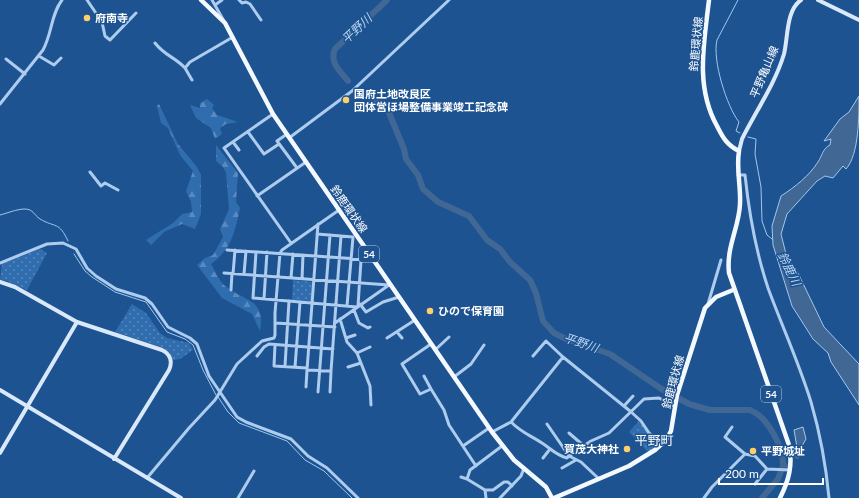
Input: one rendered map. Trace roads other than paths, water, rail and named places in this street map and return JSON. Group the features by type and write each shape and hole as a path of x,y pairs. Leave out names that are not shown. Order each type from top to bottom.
{"main road":[{"name":"鈴鹿環状線","path":"202,0 225,23 273,114 339,210 355,236 502,446 546,487 553,498 629,466 662,444 671,431 677,395 705,308 708,304"},
{"name":"鈴鹿環状線","path":"710,0 702,62 704,94 711,114 726,142 739,151"},
{"name":"54","path":"739,151 739,210 728,259 729,273 733,290 789,445 787,482 780,498"},
{"path":"708,304 716,298 733,290"}],"street":[{"path":"0,104 39,56 47,43 57,7 62,0"},
{"path":"87,0 102,22 105,36 110,40 136,13"},
{"path":"212,0 225,23"},
{"path":"215,5 222,0"},
{"path":"239,0 242,3 246,2 250,4 261,20"},
{"path":"297,168 277,141 288,136 352,91 449,0"},
{"name":"平野亀山線","path":"739,151 742,140 779,66 785,49 792,12 801,0"},
{"path":"818,0 859,20"},
{"path":"185,68 194,59 232,37"},
{"path":"156,43 166,55 180,63 185,68 192,80"},
{"path":"39,56 54,66 61,58"},
{"path":"6,59 25,74"},
{"path":"273,114 224,148 291,243"},
{"path":"248,132 264,154 279,144"},
{"path":"233,142 239,150"},
{"path":"258,196 306,162"},
{"path":"90,172 101,186 105,183 118,190"},
{"path":"738,175 745,175 749,210 759,257 768,287 790,343 811,404 824,460 829,498"},
{"path":"147,478 215,400 237,364 262,341 274,338 276,333 276,300 280,253 291,243 339,210"},
{"path":"306,387 318,224"},
{"path":"318,234 355,236 350,259 347,306"},
{"path":"318,392 330,235"},
{"path":"330,392 341,236"},
{"path":"0,263 47,244 63,243 76,248 91,272 116,289 145,298 152,304 168,327 193,340 199,348 209,376 237,417 246,422 291,439 308,456 327,468 358,498"},
{"path":"228,250 373,260"},
{"path":"231,290 235,250"},
{"path":"244,274 246,251"},
{"path":"256,252 253,298 359,306 366,312 383,302 399,297"},
{"path":"264,299 267,252"},
{"path":"291,278 293,254"},
{"path":"302,279 304,255"},
{"path":"359,306 361,260"},
{"path":"708,304 721,260"},
{"path":"224,273 390,285"},
{"path":"0,282 15,286 77,322 162,350 170,357 171,363 169,370 114,459"},
{"path":"335,323 390,285"},
{"path":"285,366 289,301"},
{"path":"295,367 300,302"},
{"path":"354,310 359,323 368,328 370,327"},
{"path":"340,319 346,338 357,353 370,386 370,405"},
{"path":"387,338 415,320"},
{"path":"0,453 77,322"},
{"path":"276,323 335,327"},
{"path":"397,332 402,338"},
{"path":"346,338 355,335"},
{"path":"435,350 450,337"},
{"path":"533,356 546,341 563,357 630,411 641,421 649,433 662,444"},
{"path":"431,344 402,364 420,394 431,389"},
{"path":"257,356 266,345 333,349"},
{"path":"275,345 274,366 331,371"},
{"path":"454,377 471,364 484,345"},
{"path":"357,353 370,347"},
{"path":"463,446 491,430 511,422 563,357"},
{"path":"348,367 361,362"},
{"path":"424,376 444,410 449,425 476,466"},
{"path":"0,390 181,498"},
{"path":"624,406 633,396"},
{"path":"511,422 526,435 535,438 560,456 567,458 584,446 609,433 644,399 659,398 675,403"},
{"path":"547,424 569,456 581,462 598,478"},
{"path":"732,427 725,437 745,454 755,456 767,469 788,470"},
{"path":"569,433 584,446"},
{"path":"467,479 470,470 502,446"},
{"path":"543,458 550,449"},
{"path":"704,498 712,486 745,454"},
{"path":"562,468 576,460"},
{"path":"500,498 521,476 524,468"},
{"path":"755,484 767,469"},
{"path":"238,498 254,471"},
{"path":"461,477 485,490 493,490 504,482 508,482 512,486"},
{"path":"485,490 486,498"}],"water":[{"name":"鈴鹿川","path":"859,96 856,145 850,163 846,169 843,166 833,178 825,176 817,181 787,214 781,234 787,258 798,273 824,327 859,364 859,405 831,362 828,353 813,339 792,306 773,245 772,226 781,196 801,181 814,167 824,150 830,145 831,139 824,141 840,119 849,112"},
{"path":"803,427 806,439 798,453 794,430"}],"waterway":[{"name":"平野川","path":"348,81 334,62 333,58 335,49 387,0"},
{"path":"738,0 717,40 716,49 719,71 725,95 734,115 739,122 736,131 740,133"},
{"name":"平野川","path":"360,95 380,102 387,108 404,149 406,159 418,175 423,189 438,202 469,216 487,240 500,249 510,262 530,280 536,293 543,321 554,333 566,339 610,354 660,388 689,404 710,410 750,410 757,414 769,426 774,434 781,451 783,466"},
{"path":"748,137 756,139 755,154 761,187 762,221 767,235 772,239"},
{"path":"0,215 19,210 30,210 40,219 62,230 68,241"},
{"path":"74,254 85,271 92,277 115,292 146,302 167,332 185,339 193,345 203,370 216,395"},
{"path":"218,397 228,412 239,423 287,441 305,460 324,471 352,498"},
{"name":"平野川","path":"762,498 778,479 783,466 785,466"}],"place":[{"name":"府南寺","path":"87,18"},
{"name":"国府土地改良区 団体営ほ場整備事業竣工記念碑","path":"346,100"},
{"name":"ひので保育園","path":"430,311"},
{"name":"賀茂大神社","path":"627,449"},
{"name":"平野城址","path":"753,451"}],"district":[{"name":"平野町","path":"654,440"}]}
